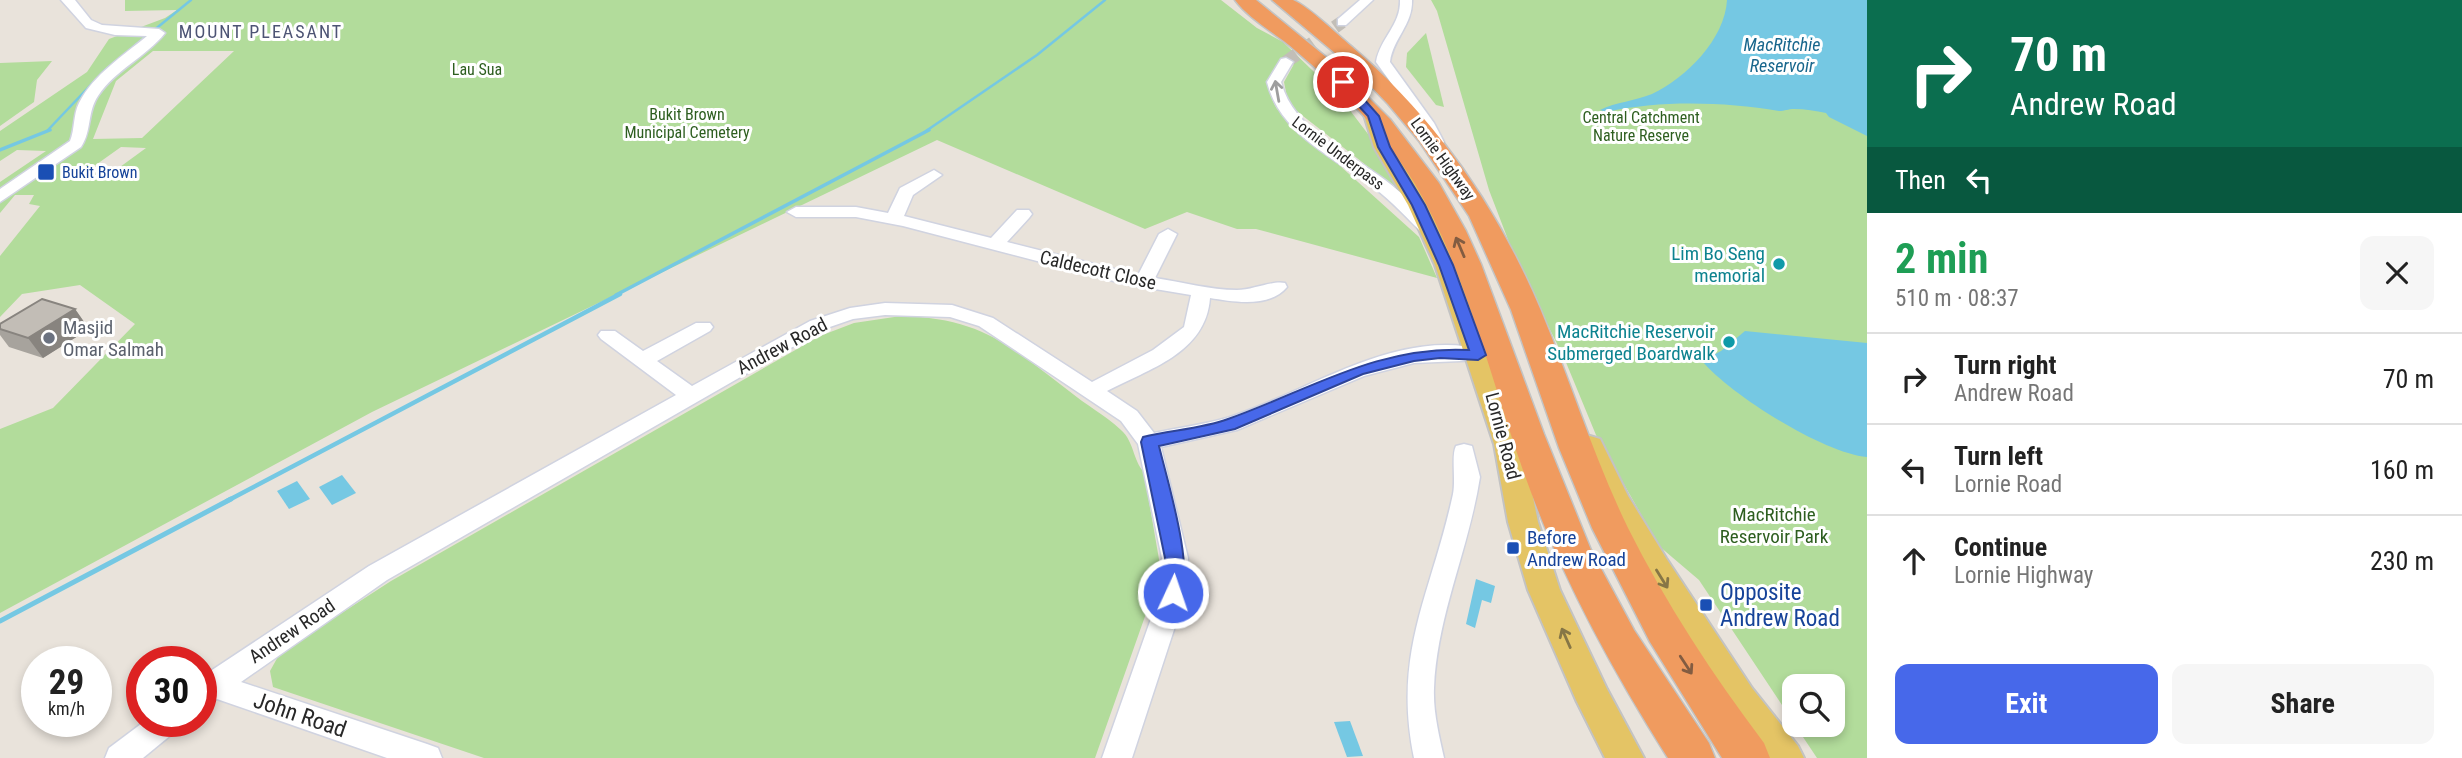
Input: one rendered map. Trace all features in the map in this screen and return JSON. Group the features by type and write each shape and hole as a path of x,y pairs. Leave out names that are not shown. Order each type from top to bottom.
{"highway":[{"name":"Lornie Highway","path":"1244,0 1315,56 1404,152 1434,195"},
{"name":"Lornie Highway","path":"1281,0 1379,80 1438,146 1478,208 1526,309"},
{"name":"Lornie Road","path":"1434,195 1472,277 1559,519 1601,610 1693,758"},
{"path":"1526,309 1580,461 1648,606 1748,758"}],"main road":[{"name":"Lornie Road","path":"1373,116 1384,147 1419,205 1432,233 1478,355 1508,444 1523,522 1544,590 1594,700 1625,758"},
{"path":"1526,309 1534,315 1594,455 1649,558 1720,669 1785,758"}],"street":[{"path":"0,197 76,144 80,138 86,103 107,77 159,33 115,31 90,25 82,19 75,4 68,0"},
{"path":"1342,22 1367,0"},
{"path":"1406,0 1406,18 1386,47 1383,62 1427,123 1438,146"},
{"name":"Lornie Underpass","path":"1286,62 1273,82 1276,97 1289,116 1381,185 1432,233"},
{"path":"894,220 906,192 934,175"},
{"name":"Caldecott Close","path":"796,212 856,212 1144,282 1201,291 1234,296 1259,295 1278,287"},
{"path":"996,244 1023,214"},
{"path":"1144,282 1168,234"},
{"path":"1093,390 1173,347 1191,332 1200,313 1201,291"},
{"name":"Andrew Road","path":"217,682 378,573 817,325 850,314 885,309 952,311 986,322 1129,416 1149,442"},
{"path":"642,360 703,327"},
{"path":"608,335 691,396"},
{"path":"1117,758 1173,593 1175,558 1149,442 1229,425 1357,371 1414,356 1440,353 1478,355"},
{"path":"1429,758 1419,718 1418,686 1427,629 1465,495 1468,477 1464,452"},
{"name":"John Road","path":"217,692 427,758"},
{"path":"120,758 147,737"}],"green space":[{"path":"125,0 1221,0 1257,28 1283,42 1339,96 1384,155 1412,201 1294,109 1287,97 1284,82 1294,64 1281,60 1270,78 1269,89 1277,109 1419,237 1437,278 1256,229 1237,229 1187,212 1145,229 937,140 372,412 0,613 0,429 53,408 135,324 80,285 22,294 0,317 0,256 40,206 29,204 34,195 15,195 0,213 0,182 46,151 17,150 0,161 0,131 87,72 109,39 165,18 177,10 125,11","holes":["153,51 234,51 142,138 93,139 116,81","121,147 146,148 109,175 83,174"]},
{"path":"1431,0 1867,0 1867,758 1817,758 1803,737 1845,737 1845,674 1782,674 1782,705 1699,580 1659,546 1596,435 1565,360 1517,263 1489,190 1437,11"},
{"path":"1426,33 1444,107 1436,105 1406,67 1407,53"},
{"path":"52,61 37,80 34,102 0,126 0,63"},
{"path":"901,316 953,322 973,328 1011,348 1121,430 1129,440 1144,472 1161,571 1095,758 484,758 273,687 270,671 280,653 391,581 820,336 854,323"}],"water":[{"name":"MacRitchie Reservoir","path":"1727,0 1867,0 1867,136 1826,113 1806,110 1779,111 1737,106 1671,104 1607,112 1600,110 1652,94 1690,68 1702,56 1719,29"},
{"path":"1745,331 1867,343 1867,457 1848,453 1803,434 1734,390 1702,361 1721,351"},
{"path":"342,475 356,493 332,505 319,487"},
{"path":"297,481 310,499 289,509 277,491"},
{"path":"1476,579 1495,586 1491,603 1482,600 1475,628 1466,624"},
{"path":"1350,721 1363,756 1347,757 1334,722"}],"building":[{"path":"42,299 75,309 28,338 0,329 0,324"}],"waterway":[{"path":"47,131 104,71 191,0"},
{"path":"926,131 1037,55 1105,0"},
{"path":"0,150 50,130"},
{"path":"616,295 929,130"},
{"path":"227,501 620,294"},
{"path":"0,621 231,499"}],"tunnel":[{"path":"1286,62 1342,22"}],"place":[{"name":"Bukit Brown","path":"46,172"},
{"name":"Lim Bo Seng memorial","path":"1779,264"},
{"name":"Masjid Omar Salmah","path":"49,338"},
{"name":"MacRitchie Reservoir Submerged Boardwalk","path":"1729,342"},
{"name":"Before Andrew Road","path":"1513,548"},
{"name":"Opposite Andrew Road","path":"1706,605"}],"district":[{"name":"MOUNT PLEASANT","path":"261,31"}],"route":[{"path":"1173,593 1175,558 1149,442 1229,425 1357,371 1414,356 1440,353 1478,355 1446,265 1419,205 1384,147 1373,116 1343,82"}],"park label":[{"name":"Lau Sua","path":"477,69"},
{"name":"Bukit Brown Municipal Cemetery","path":"687,123"},
{"name":"Central Catchment Nature Reserve","path":"1641,126"},
{"name":"MacRitchie Reservoir Park","path":"1774,525"}]}
